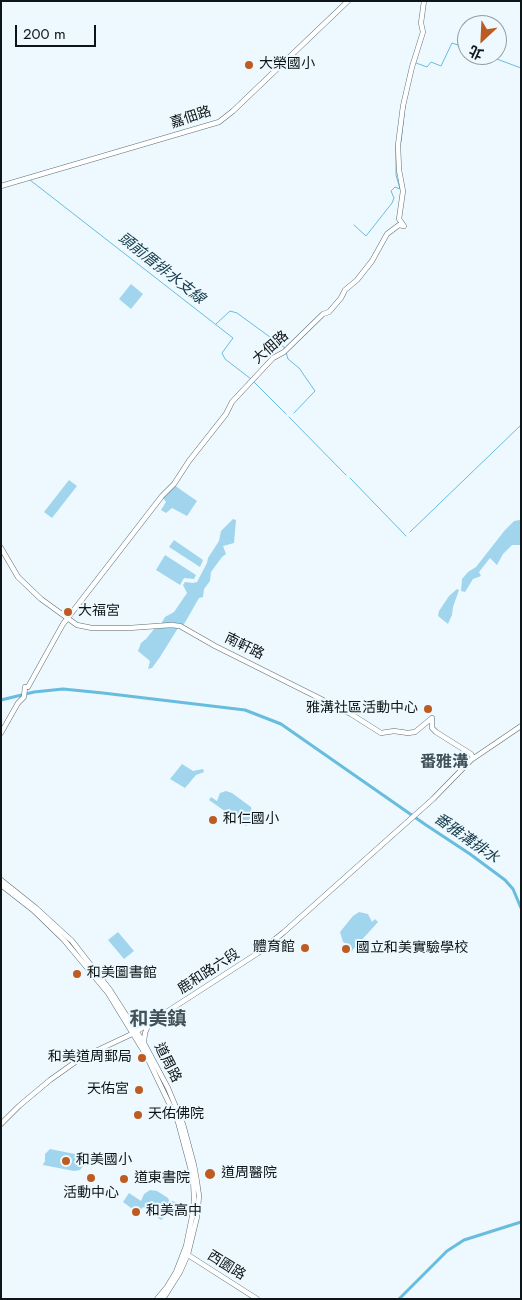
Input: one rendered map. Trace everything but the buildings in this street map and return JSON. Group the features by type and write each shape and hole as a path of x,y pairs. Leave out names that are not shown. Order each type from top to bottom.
{"street":[{"name":"嘉佃路","path":"1,186 219,122 233,111 348,1"},
{"name":"大佃路","path":"1,733 67,618 162,496 174,484 189,461 226,414 232,402 273,358 284,352 323,314 329,312 372,262 387,234 399,225 404,226 399,218 402,191 398,145 403,106 423,32 420,23 424,1"},
{"name":"南軒路","path":"1,548 18,577 41,599 78,625 92,628 180,626 215,646 352,714 381,732 394,731 408,734 415,732 432,718 432,728 436,732 471,754 474,758"},
{"name":"鹿和路六段","path":"1,1124 50,1080 81,1058 135,1032 258,953 413,816 474,758 521,726"},
{"name":"道周路","path":"1,880 36,908 72,941 110,990 135,1032 178,1122 193,1178 194,1199 192,1218 186,1253 176,1272 157,1299"},
{"name":"道周路","path":"1,886 33,910 64,940 127,1019"},
{"path":"124,1037 127,1019 149,1023 144,1043"},
{"name":"道周路","path":"135,1032 144,1043 168,1088 183,1124 194,1165 198,1201 194,1233 180,1272 163,1299"},
{"name":"西園路","path":"186,1253 257,1299"}],"shaded area":[{"path":"131,284 143,294 131,309 119,299"},
{"path":"69,480 77,486 52,518 44,512"},
{"path":"174,485 197,501 187,516 172,508 166,513 161,510 166,502 163,498"},
{"path":"233,519 236,520 234,543 223,546 226,554 211,572 210,581 204,589 203,597 199,598 183,626 172,622 161,624 165,617 174,612 187,593 183,585 185,582 197,582 208,558 219,541 221,531"},
{"path":"520,520 521,545 512,545 503,554 497,565 490,558 479,572 481,576 473,579 465,592 461,591 462,579 476,567 505,530 514,521"},
{"path":"174,540 203,560 200,567 169,547"},
{"path":"165,555 196,575 194,579 184,578 180,585 156,570"},
{"path":"457,589 459,590 448,624 438,616 439,611 449,596"},
{"path":"172,626 178,628 152,668 148,669 150,661 138,651 141,643 154,629"},
{"path":"182,764 193,771 203,769 204,772 196,775 185,788 170,779"},
{"path":"226,791 232,793 251,807 252,814 250,819 245,821 248,824 246,826 209,800 211,797 217,801 220,793"},
{"path":"359,912 368,914 372,922 375,919 378,922 349,954 347,952 351,946 343,942 340,932 353,916"},
{"path":"118,932 134,951 124,959 108,940"},
{"path":"50,1149 80,1155 84,1160 83,1166 80,1170 74,1171 43,1165 45,1154"},
{"path":"150,1190 157,1191 168,1198 171,1205 172,1201 190,1207 188,1217 170,1212 161,1220 143,1207 138,1213 123,1202 129,1193 141,1201 144,1194"}],"waterway":[{"path":"416,63 427,67 431,62 441,66 452,43 457,45"},
{"path":"507,63 521,68"},
{"path":"401,142 405,106"},
{"path":"354,225 366,236 392,203 394,198 391,191 395,187 400,189 396,175 396,146"},
{"name":"頭前厝排水支線","path":"30,180 233,338 222,353 225,359 251,379"},
{"path":"216,324 230,311 237,313 285,348"},
{"path":"286,352 288,359 299,368 315,391 294,413"},
{"name":"頭前厝排水支線","path":"254,382 286,414"},
{"name":"頭前厝排水支線","path":"289,417 346,475"},
{"name":"頭前厝排水支線","path":"410,532 521,425"},
{"name":"頭前厝排水支線","path":"350,478 406,536"},
{"name":"番雅溝排水","path":"1,700 34,692 63,689 245,710 281,724 505,880 513,889 521,908"},
{"path":"399,1299 447,1251 464,1240 521,1222"}],"place":[{"name":"大榮國小","path":"249,65"},
{"name":"大福宮","path":"68,612"},
{"name":"雅溝社區活動中心","path":"428,709"},
{"name":"和仁國小","path":"213,820"},
{"name":"體育館","path":"305,948"},
{"name":"國立和美實驗學校","path":"346,949"},
{"name":"和美圖書館","path":"77,974"},
{"name":"和美道周郵局","path":"142,1058"},
{"name":"天佑宮","path":"139,1090"},
{"name":"天佑佛院","path":"138,1115"},
{"name":"和美國小","path":"66,1161"},
{"name":"道周醫院","path":"210,1174"},
{"name":"活動中心","path":"91,1178"},
{"name":"道東書院","path":"124,1179"},
{"name":"和美高中","path":"136,1212"}],"district":[{"name":"番雅溝","path":"444,763"},
{"name":"和美鎮","path":"158,1020"}]}
